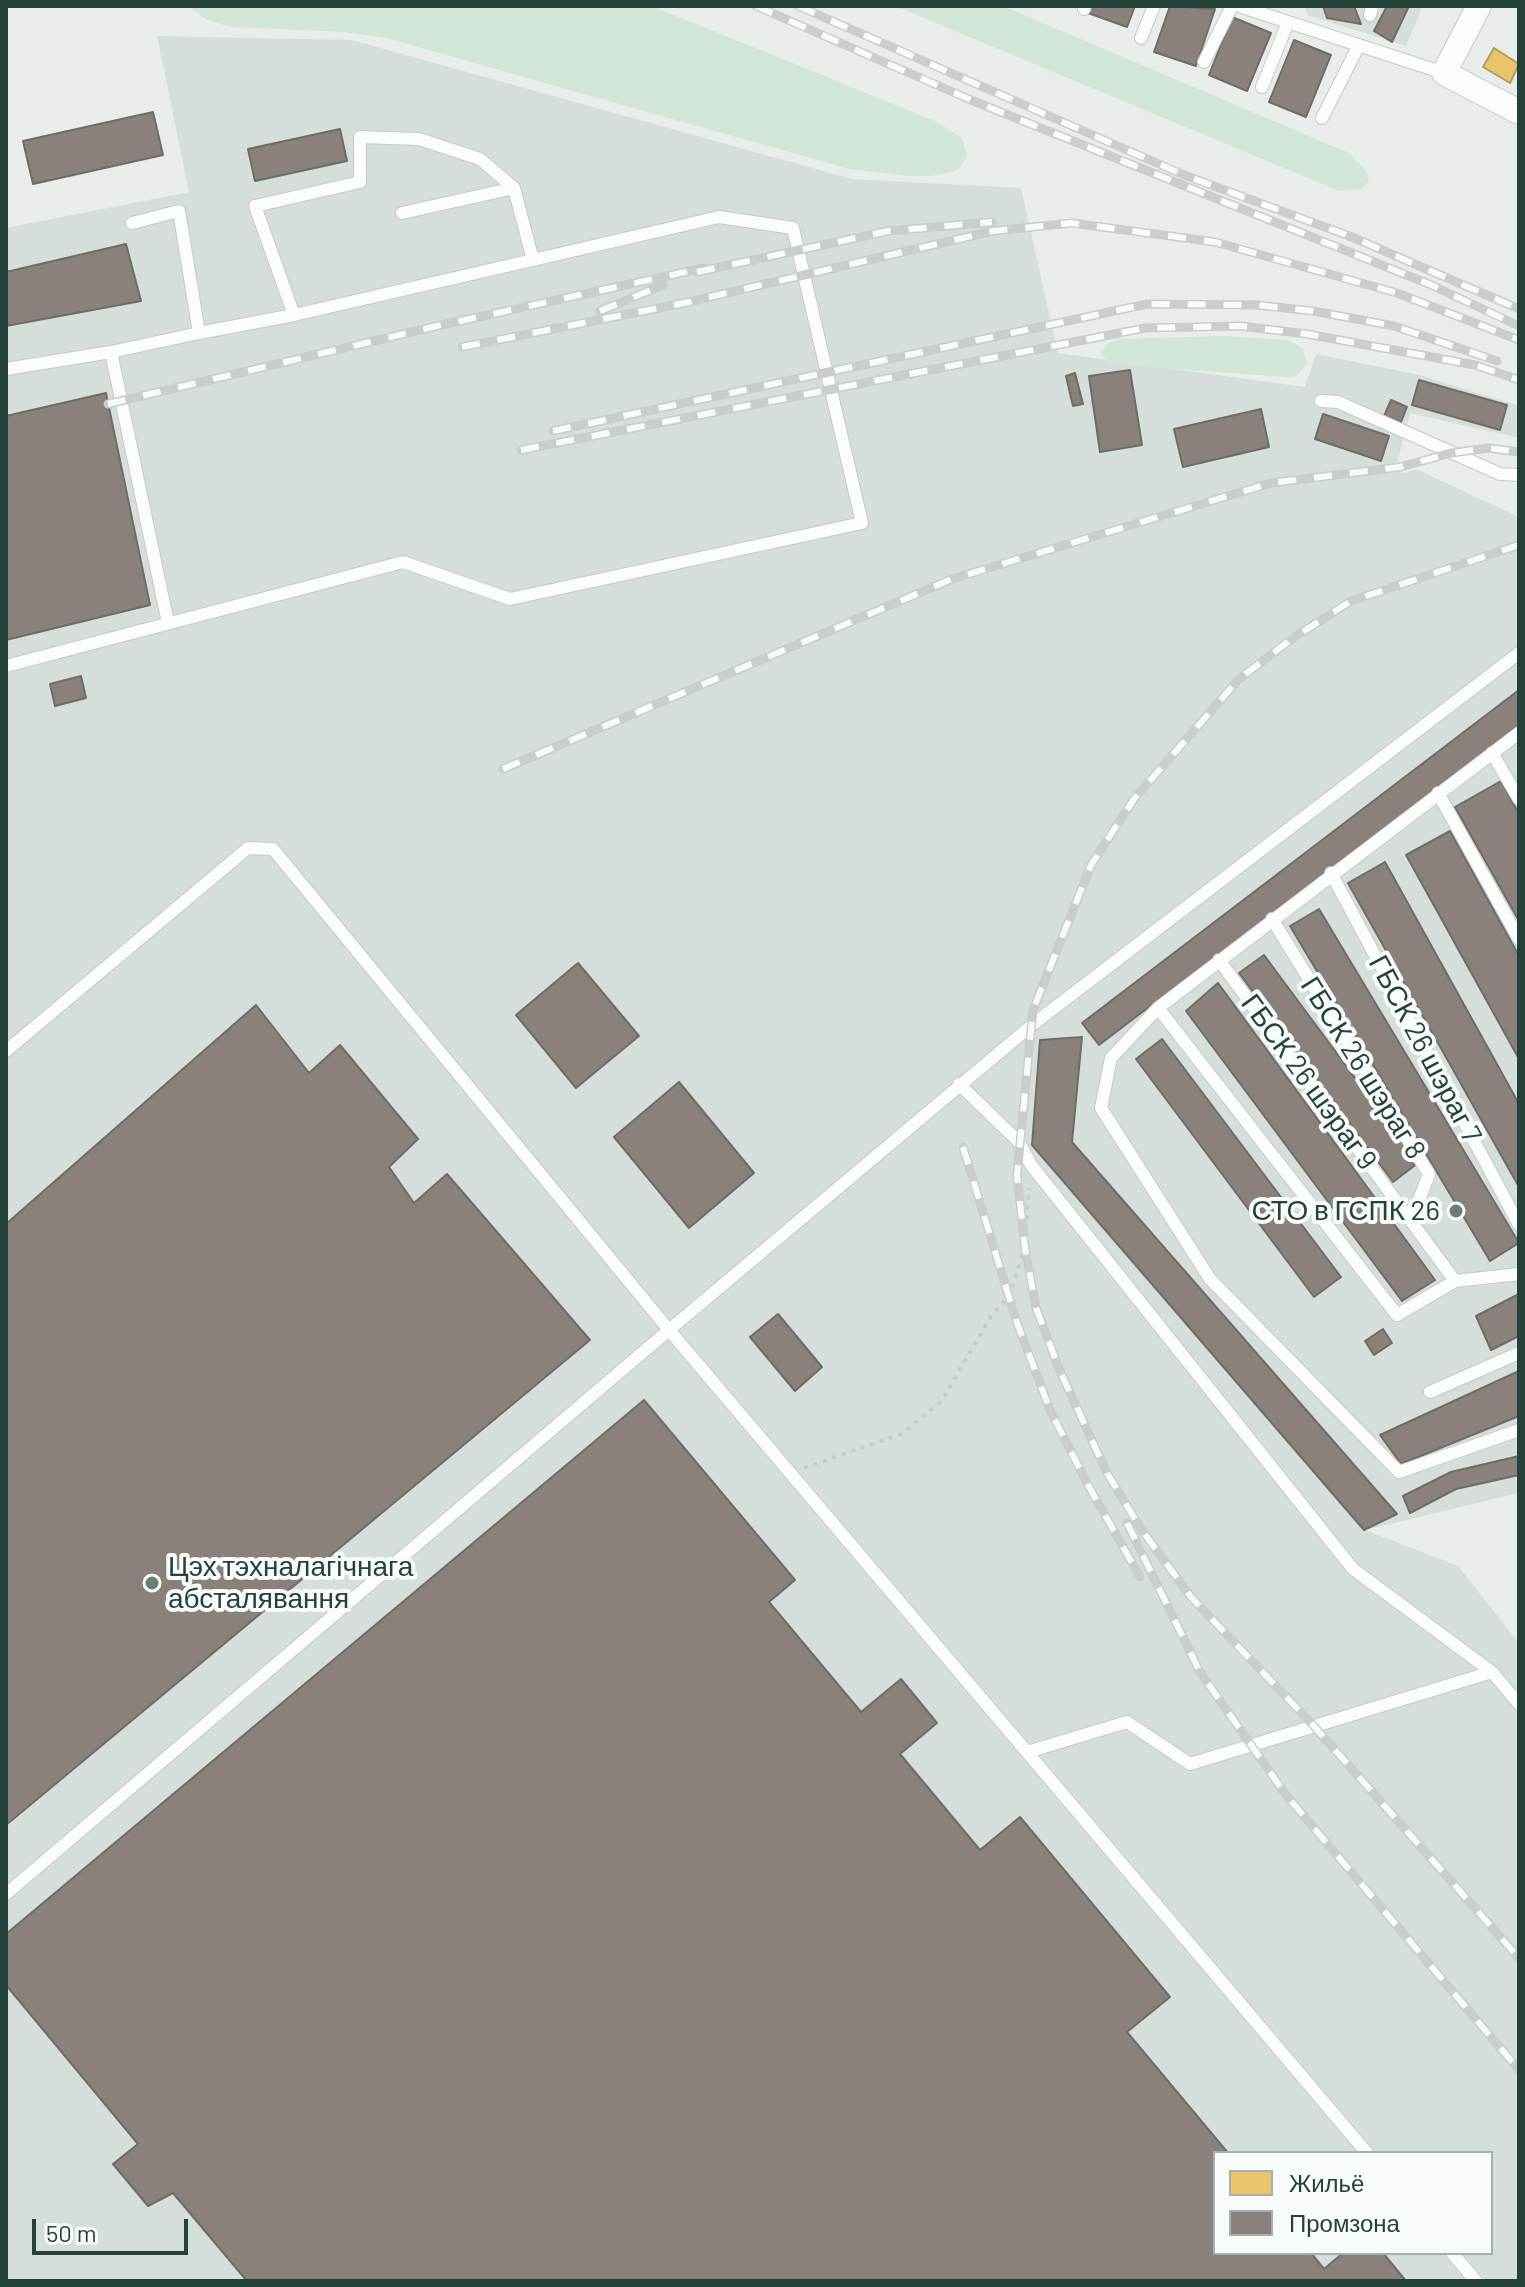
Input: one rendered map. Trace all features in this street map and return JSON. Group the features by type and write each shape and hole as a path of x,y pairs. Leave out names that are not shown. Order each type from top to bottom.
{"street":[{"path":"1479,6 1444,73 1519,112"}],"lane":[{"path":"1141,38 1154,6"},
{"path":"1204,62 1232,6"},
{"path":"1239,6 1444,73"},
{"path":"1262,87 1288,22"},
{"path":"1322,118 1359,45"},
{"path":"294,315 255,206 360,182 360,137 419,139 480,159 514,188 533,260"},
{"path":"402,213 514,188"},
{"path":"132,223 179,211 199,333"},
{"path":"6,369 111,352 294,315 719,217 793,228 862,523 510,599 403,562 6,666"},
{"path":"111,352 168,623"},
{"path":"1321,401 1338,402 1500,474 1519,475"},
{"path":"6,1894 959,1084 1519,653"},
{"path":"1519,733 1331,873 1158,1008 1111,1058 1101,1108 1210,1279 1399,1472 1519,1430"},
{"path":"1492,753 1519,799"},
{"path":"1438,793 1519,939"},
{"path":"6,1051 248,848 273,849 669,1330 1365,2151"},
{"name":"ГБСК 26 шэраг 7","path":"1331,873 1519,1225"},
{"name":"ГБСК 26 шэраг 8","path":"1272,919 1429,1174 1411,1221"},
{"name":"ГБСК 26 шэраг 9","path":"1219,960 1455,1281"},
{"path":"1158,1008 1397,1315 1455,1281 1519,1274"},
{"path":"959,1084 1019,1142 1031,1165 1353,1569 1492,1672 1519,1704"},
{"path":"1430,1392 1519,1353"},
{"path":"1027,1752 1127,1722 1190,1764 1492,1672"},
{"path":"1454,2255 1476,2281"}],"path":[{"path":"791,1473 901,1434 941,1402 993,1313 1009,1297 1025,1248 1031,1165"}],"shaded area":[{"path":"1305,6 1423,6 1406,46 1307,15"},
{"path":"157,36 352,40 852,179 1021,188 1058,353 1305,387 1316,354 1420,375 1519,406 1519,438 1410,413 1398,460 1403,474 1416,469 1519,517 1519,1493 1365,1530 1458,1566 1519,1643 1519,2281 6,2281 6,228 189,192"}],"green space":[{"path":"188,6 652,6 935,121 962,138 967,156 958,170 932,176 849,169 386,38 345,32 231,27 207,20"},
{"path":"895,6 1003,6 1349,153 1366,171 1369,181 1363,189 1339,191"},
{"path":"1222,336 1289,340 1303,349 1307,364 1296,376 1287,377 1120,365 1110,363 1101,355 1107,343 1121,339"}],"building: Жильё":[{"path":"1494,48 1519,64 1510,83 1483,67"}],"building: Промзона":[{"path":"1090,6 1135,6 1127,27 1088,13"},
{"path":"1170,6 1215,9 1196,66 1154,52"},
{"path":"1323,6 1354,6 1361,24 1327,18"},
{"path":"1387,6 1409,6 1392,42 1374,31"},
{"path":"1232,17 1271,33 1247,91 1209,75"},
{"path":"1294,40 1331,55 1306,117 1269,102"},
{"path":"153,112 163,155 33,184 23,141"},
{"path":"340,129 347,161 255,181 248,149"},
{"path":"126,244 141,301 6,326 6,272"},
{"path":"1130,370 1142,445 1100,452 1089,376"},
{"path":"1075,373 1083,404 1073,406 1066,376"},
{"path":"1419,380 1507,405 1500,430 1412,405"},
{"path":"106,393 150,605 6,640 6,416"},
{"path":"1391,400 1407,407 1401,422 1384,416"},
{"path":"1261,409 1269,447 1183,467 1174,429"},
{"path":"1323,414 1389,436 1381,461 1315,439"},
{"path":"81,676 86,698 55,706 50,684"},
{"path":"1519,690 1519,725 1099,1045 1082,1023"},
{"path":"1501,781 1519,814 1519,921 1455,807"},
{"path":"1450,831 1519,956 1519,1059 1406,855"},
{"path":"1385,862 1519,1104 1519,1187 1348,883"},
{"path":"1319,909 1519,1243 1490,1261 1290,926"},
{"path":"1264,955 1418,1163 1393,1182 1239,973"},
{"path":"578,963 639,1036 576,1088 516,1015"},
{"path":"1218,983 1435,1280 1402,1301 1186,1011"},
{"name":"Цэх тэхналагічнага абсталявання","path":"256,1005 309,1073 340,1045 418,1139 389,1167 414,1203 447,1174 590,1340 6,1825 6,1224"},
{"path":"1082,1037 1072,1142 1397,1514 1364,1530 1032,1145 1040,1040"},
{"path":"1162,1039 1341,1277 1314,1297 1136,1059"},
{"path":"679,1082 754,1173 689,1228 614,1137"},
{"path":"1519,1294 1519,1336 1491,1350 1476,1316"},
{"path":"778,1314 822,1367 795,1391 750,1337"},
{"path":"1383,1329 1392,1343 1374,1355 1365,1341"},
{"path":"1519,1371 1519,1416 1401,1464 1380,1435"},
{"path":"644,1400 795,1580 769,1602 861,1712 901,1679 937,1723 900,1754 980,1850 1020,1817 1170,1997 1127,2032 1226,2151 1213,2151 1213,2255 1313,2255 1324,2269 1341,2255 1385,2255 1406,2281 247,2281 173,2193 148,2206 113,2164 138,2144 6,1985 6,1934"},
{"path":"1519,1456 1519,1475 1456,1489 1410,1513 1403,1496 1451,1472"}],"railway":[{"path":"756,6 971,100 1429,284 1519,326"},
{"path":"798,6 1184,175 1352,237 1519,309"},
{"path":"697,272 888,231 992,222"},
{"path":"462,347 684,303 993,231 1072,223 1215,242 1397,293 1519,340"},
{"path":"108,404 437,326 704,268"},
{"path":"600,311 663,285"},
{"path":"553,431 1147,304 1257,305 1313,311 1394,326 1497,361"},
{"path":"521,450 1145,328 1240,326 1307,334 1475,365 1519,380"},
{"path":"503,769 952,579 1271,483 1400,467 1451,453 1488,448 1519,452"},
{"path":"1519,545 1351,601 1293,638 1239,679 1134,799 1091,865 1033,1010 1017,1175 1025,1248 1036,1308 1060,1371 1107,1473 1141,1529 1191,1597 1313,1725 1519,1958"},
{"path":"963,1147 1016,1320 1050,1410 1140,1577"},
{"path":"1127,1523 1200,1672 1286,1795 1519,2070"}],"place":[{"name":"СТО в ГСПК 26","path":"1456,1211"},
{"name":"Цэх тэхналагічнага абсталявання","path":"152,1583"}]}
